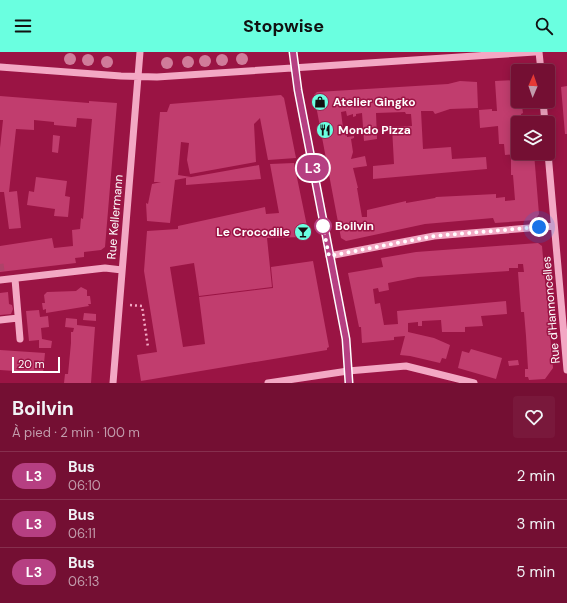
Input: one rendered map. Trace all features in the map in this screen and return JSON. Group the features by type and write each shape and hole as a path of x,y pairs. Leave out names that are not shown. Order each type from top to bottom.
{"street":[{"name":"Rue Kellermann","path":"113,383 140,52"},
{"path":"293,52 294,68 346,339 349,383"},
{"path":"0,67 138,76 294,68 535,52"},
{"path":"539,52 540,64"},
{"name":"Rue d'Hannoncelles","path":"549,160 567,370"},
{"path":"329,256 434,236 554,226"},
{"path":"1,272 1,280 105,268 122,270"},
{"path":"16,279 20,339"},
{"path":"0,320 18,318"},
{"path":"268,383 348,371 406,366 474,383"}],"path":[{"path":"132,305 142,306 148,347"}],"building":[{"path":"511,80 511,108 522,108 523,113 521,114 521,116 511,116 511,155 505,155 504,144 499,144 498,126 480,128 479,110 492,109 492,111 497,111 495,81"},
{"path":"460,81 477,82 478,108 450,109 435,114 433,111 421,111 423,149 451,147 452,159 486,157 487,169 373,179 373,166 394,164 392,127 412,126 411,114 406,114 405,112 376,113 377,139 364,141 362,113 356,114 356,116 353,117 353,114 347,116 346,111 341,112 343,128 346,128 347,137 354,136 354,138 351,139 353,152 351,159 365,156 367,166 353,168 358,188 362,217 367,217 367,210 406,201 406,203 436,197 496,194 496,198 505,197 505,201 515,200 513,175 511,175 511,160 535,160 539,214 535,220 495,223 493,218 425,224 346,241 341,238 314,95 317,92 448,84"},
{"path":"567,86 567,134 565,134 561,87"},
{"path":"281,95 284,98 296,158 268,160 260,118 254,124 256,162 190,174 187,160 189,143 181,142 178,175 191,177 175,180 170,223 147,221 146,203 148,204 152,184 161,182 154,182 160,112 167,112 170,104"},
{"path":"0,96 89,103 89,101 117,103 105,247 101,250 84,252 84,257 75,258 76,263 0,272 0,246 52,238 54,248 73,246 72,230 80,229 81,218 83,219 92,119 77,118 76,127 54,125 54,122 34,120 34,130 16,129 9,192 17,191 21,228 9,229 4,192 0,192 0,148 3,120 0,120"},
{"path":"53,135 60,136 58,153 52,152"},
{"path":"294,163 308,231 303,237 267,238 272,287 199,296 194,263 170,267 183,347 205,344 199,297 273,288 271,267 313,261 329,347 327,350 141,381 137,355 157,352 144,271 147,231 178,229 178,226 265,207 266,214 279,213 270,164"},
{"path":"259,165 261,179 186,185 186,178"},
{"path":"36,177 67,181 65,196 70,197 68,217 54,216 55,209 27,205 29,191 34,192"},
{"path":"538,243 542,246 553,368 545,379 529,380 528,377 525,377 525,369 528,369 526,336 524,312 521,312 518,272 524,272 523,264 518,264 518,268 509,268 509,271 418,277 388,283 389,290 379,292 378,288 373,289 375,304 380,303 384,325 398,324 397,311 506,301 507,314 481,316 483,326 465,327 465,332 442,332 441,320 422,321 422,326 418,326 418,322 408,323 408,332 434,338 450,345 446,359 442,358 440,363 400,355 405,336 394,337 394,340 362,343 361,327 359,327 348,273 383,267 381,258 416,252"},
{"path":"81,287 87,290 87,296 90,296 91,304 88,304 89,306 46,313 46,309 43,310 42,303 45,303 44,295 47,292 76,291"},
{"path":"8,292 9,304 12,305 13,309 11,314 0,315 0,293"},
{"path":"39,310 40,317 48,316 49,327 41,328 42,339 52,341 51,348 39,348 39,340 29,341 26,311"},
{"path":"84,313 96,314 96,321 83,320"},
{"path":"66,318 77,319 77,325 95,327 91,383 64,383 65,374 68,374 71,332 73,332 74,328 65,327"},
{"path":"471,349 502,358 496,379 458,368 462,351 469,353"},
{"path":"0,350 45,353 43,373 0,370"},
{"path":"518,360 519,365 509,366 508,361"}],"tunnel":[{"path":"0,264 1,271"}],"bus line":[{"name":"L3","path":"293,52 298,90 346,339 349,383"}],"place":[{"name":"Atelier Gingko","path":"320,102"},
{"name":"Mondo Pizza","path":"325,130"},
{"name":"Boilvin","path":"323,226"},
{"name":"Le Crocodile","path":"303,232"}],"route":[{"path":"323,226 329,256 434,236 539,227"}]}
